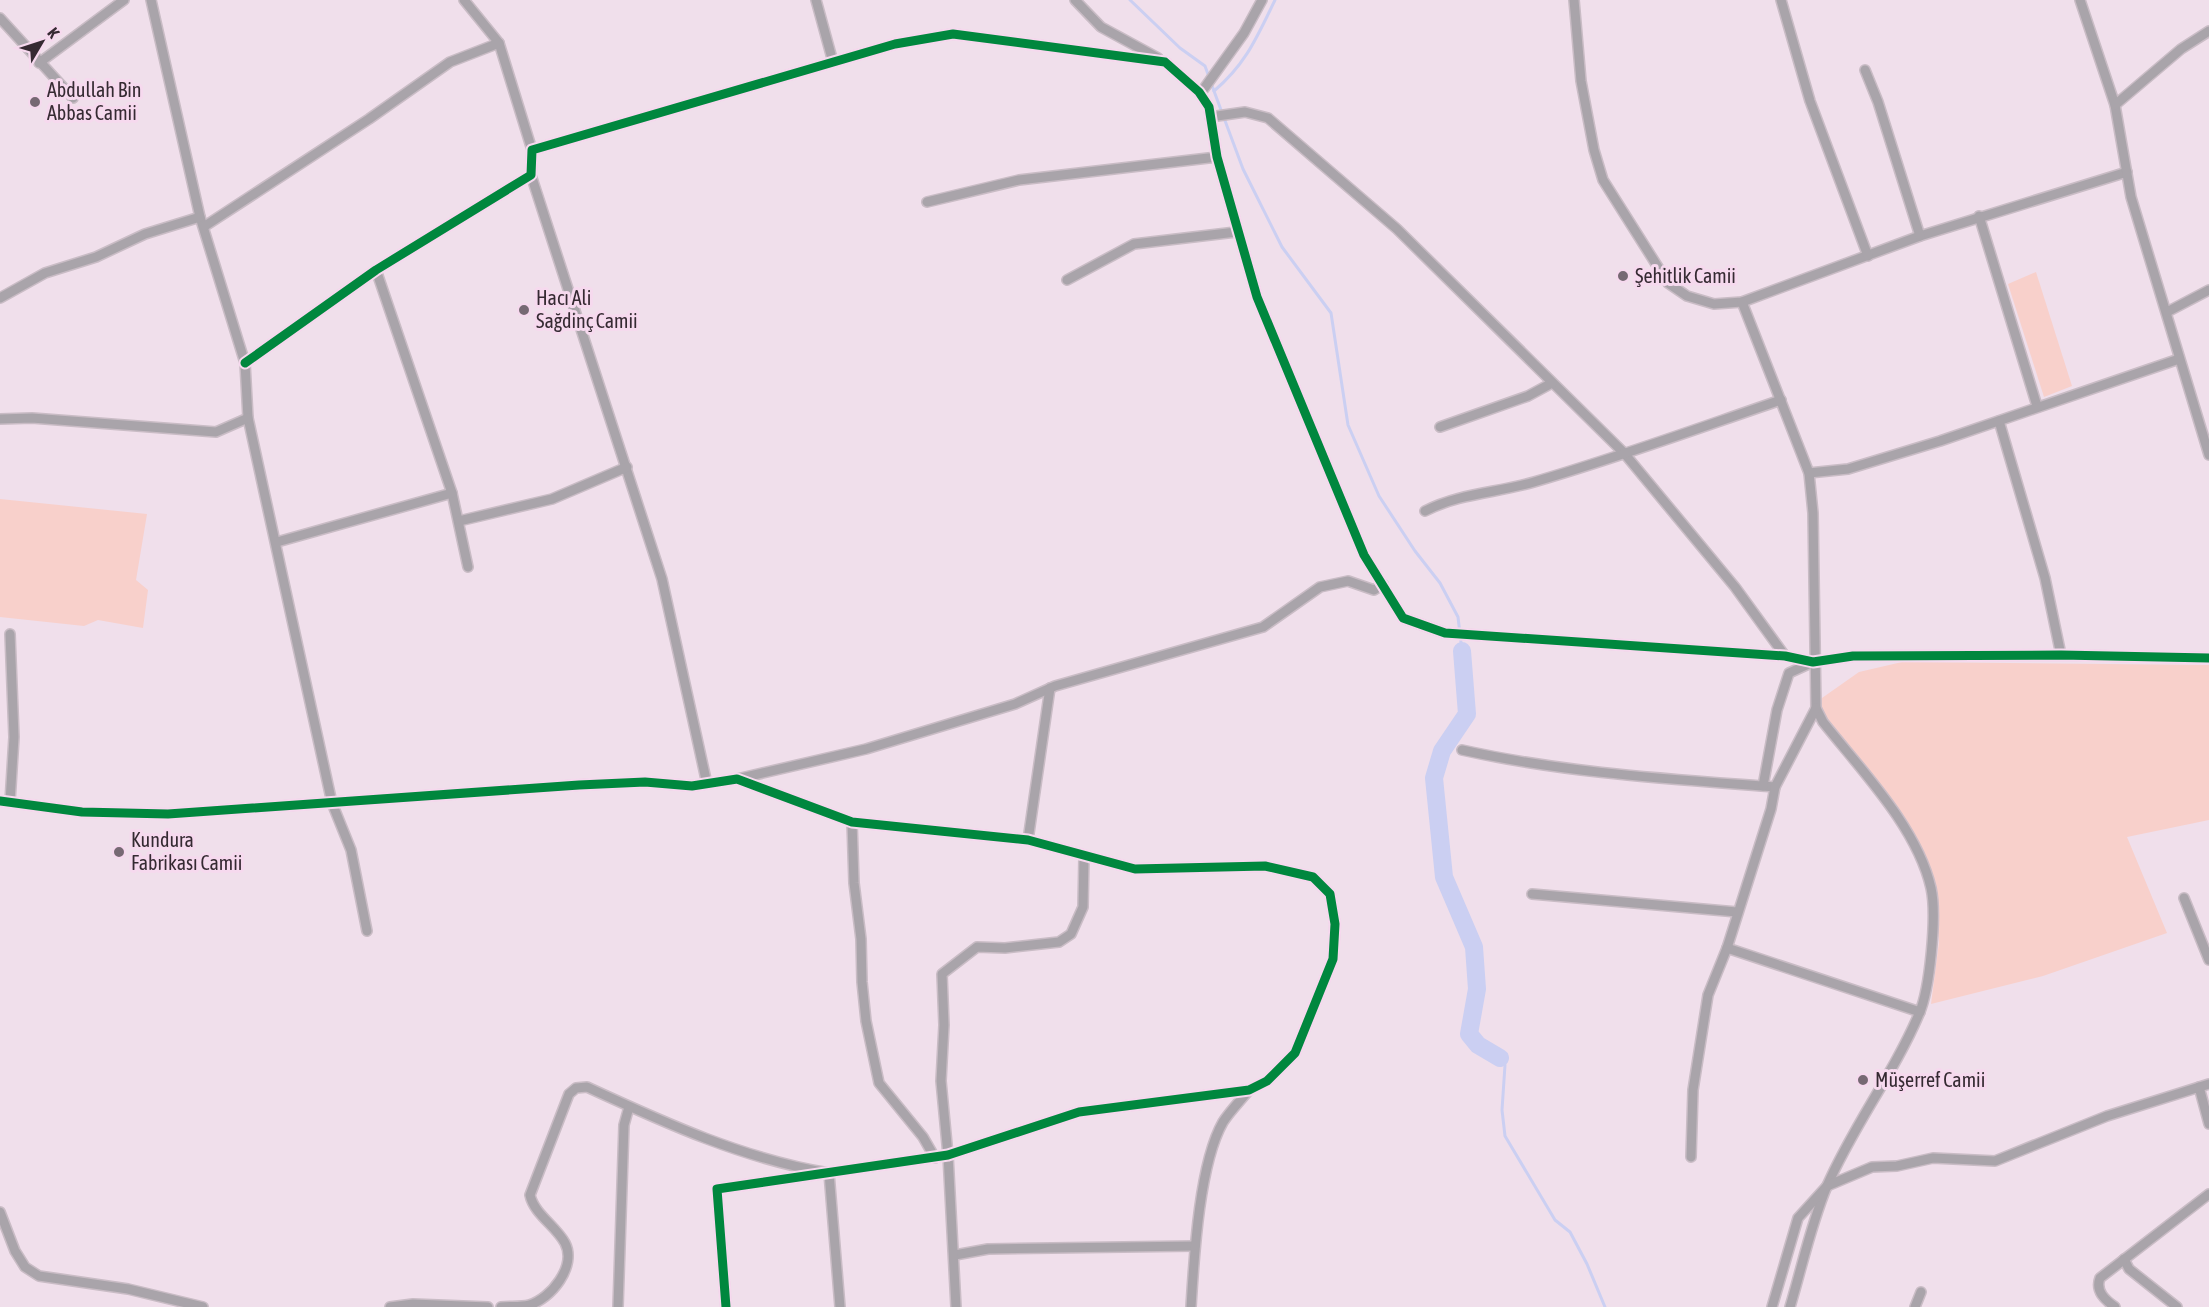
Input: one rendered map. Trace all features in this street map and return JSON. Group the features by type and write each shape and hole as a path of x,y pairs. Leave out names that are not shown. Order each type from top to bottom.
{"street":[{"path":"39,63 124,0"},
{"path":"151,0 202,222 245,363 248,418 277,542 332,802 351,850 367,932"},
{"path":"464,0 500,43 532,150 531,175 543,218 627,467 662,579 707,784"},
{"path":"816,0 833,62"},
{"path":"1075,0 1101,27 1165,62 1201,91 1214,117 1217,157 1236,232 1248,259 1257,297 1364,555 1403,618 1445,633 1785,656 1813,662"},
{"path":"1201,91 1244,33 1262,0"},
{"path":"1574,0 1581,81 1594,150 1603,180 1668,283 1687,296 1714,304 1742,302 1979,216 2127,172"},
{"path":"1781,0 1810,101 1868,256"},
{"path":"2080,0 2115,105 2131,196 2168,312 2179,359 2209,455"},
{"path":"0,18 39,63 56,76 74,98"},
{"path":"2115,105 2181,49 2209,31"},
{"path":"532,150 895,44 953,34 1165,62"},
{"path":"0,298 45,273 96,257 145,234 202,222 360,125 450,62 500,43"},
{"path":"1865,70 1878,102 1920,236"},
{"path":"1214,117 1245,112 1268,118 1380,214 1624,453 1736,587 1785,656"},
{"path":"927,202 1019,180 1217,157"},
{"path":"245,363 376,270 531,175"},
{"path":"1979,216 2037,406"},
{"path":"1066,280 1134,244 1236,232"},
{"path":"376,270 452,493 468,567"},
{"path":"2168,312 2209,290"},
{"path":"1742,302 1809,473 1813,513 1813,662 1816,708 1823,722 1895,813 1919,858 1931,888 1932,952 1920,1012 1827,1186 1790,1307"},
{"path":"1809,473 1848,469 1999,421 2037,406 2179,359"},
{"path":"1440,427 1528,396 1552,383"},
{"path":"1425,511 1442,502 1474,493 1509,490 1781,400"},
{"path":"0,420 32,418 216,432 248,418"},
{"path":"1999,421 2045,578 2061,655"},
{"path":"459,521 552,499 627,467"},
{"path":"277,542 452,493"},
{"path":"10,634 14,737 5,802 82,812 168,814 579,785 645,782 692,786 737,779 866,749 1015,704 1050,688 1263,627 1320,587 1348,581 1374,590 1383,584"},
{"path":"1763,786 1777,710 1789,673 1813,662 1852,656 2061,655 2209,658"},
{"path":"1028,840 1050,688"},
{"path":"1691,1157 1693,1090 1708,995 1727,948 1771,809 1775,787 1816,708"},
{"path":"1462,750 1506,760 1610,774 1775,787"},
{"path":"726,1307 717,1189 935,1158 1079,1112 1249,1090 1267,1081 1294,1053 1333,959 1335,924 1330,894 1313,877 1265,866 1135,869 1028,840 852,822 737,779"},
{"path":"852,822 854,883 861,939 866,1021 879,1083 923,1137 935,1158"},
{"path":"956,1307 948,1155 940,1081 944,1024 942,974 976,947 1005,948 1059,942 1071,934 1083,907 1084,857"},
{"path":"1532,894 1737,912"},
{"path":"2184,898 2209,960"},
{"path":"1727,948 1920,1012"},
{"path":"1772,1307 1798,1218 1827,1186 1872,1167 1897,1166 1933,1158 1995,1161 2107,1116 2209,1084"},
{"path":"501,1307 530,1305 548,1294 562,1278 569,1258 566,1245 532,1203 530,1195 569,1094 576,1088 587,1087 629,1107 738,1151 786,1166 830,1173"},
{"path":"2199,1087 2209,1124"},
{"path":"1191,1307 1195,1246 1210,1155 1223,1122 1249,1090"},
{"path":"618,1307 624,1125 629,1107"},
{"path":"830,1173 840,1307"},
{"path":"2115,1307 2101,1294 2098,1284 2106,1272 2209,1194"},
{"path":"0,1212 15,1251 25,1267 39,1276 128,1289 203,1307"},
{"path":"954,1255 988,1249 1195,1246"},
{"path":"2124,1259 2129,1269 2177,1307"},
{"path":"1917,1307 1921,1292"},
{"path":"390,1307 413,1304 488,1307"}],"shaded area":[{"path":"2036,272 2072,386 2044,397 2008,284"},
{"path":"0,499 147,514 136,580 148,590 143,628 98,620 84,626 0,617"},
{"path":"1902,662 2209,665 2209,820 2127,837 2167,933 2043,976 1931,1004 1939,942 1932,872 1903,820 1819,710 1822,698 1859,672"}],"waterway":[{"path":"1130,0 1180,48 1205,66 1209,77"},
{"path":"1214,91 1243,60 1275,0"},
{"path":"1211,83 1243,169 1282,247 1331,313 1348,425 1379,496 1415,551 1440,583 1458,617 1462,651"},
{"path":"1462,651 1467,714 1442,751 1434,778 1444,877 1474,947 1477,989 1469,1034 1478,1045 1500,1058"},
{"path":"1500,1058 1505,1065 1502,1110 1505,1136 1555,1220 1570,1232 1587,1264 1605,1307"}],"cycle path":[{"path":"245,363 376,270 531,175 532,150 895,44 953,34 1165,62 1199,92 1209,107 1217,157 1257,297 1364,555 1403,618 1445,633 1785,656 1813,662 1853,656 2061,655 2209,658"},
{"path":"0,801 82,812 168,814 579,785 645,782 692,786 737,779 852,822 1028,840 1135,869 1265,866 1313,877 1330,894 1335,924 1333,959 1295,1053 1267,1081 1249,1090 1079,1112 948,1155 717,1189 726,1307"}],"place":[{"name":"Abdullah Bin Abbas Camii","path":"35,102"},
{"name":"Şehitlik Camii","path":"1623,276"},
{"name":"Hacı Ali Sağdinç Camii","path":"524,310"},
{"name":"Kundura Fabrikası Camii","path":"119,852"},
{"name":"Müşerref Camii","path":"1863,1080"}]}
